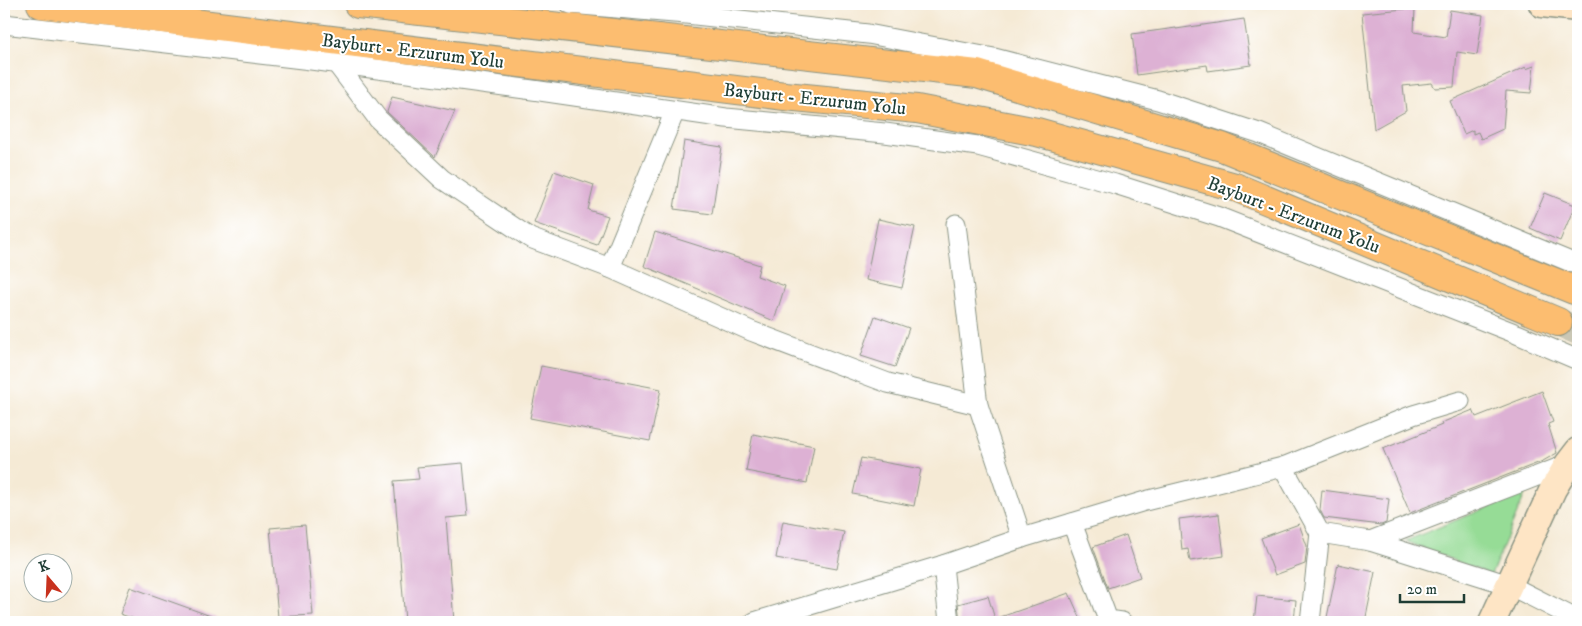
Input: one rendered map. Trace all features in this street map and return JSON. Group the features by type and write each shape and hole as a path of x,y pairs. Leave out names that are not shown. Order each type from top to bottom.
{"highway":[{"name":"Bayburt - Erzurum Yolu","path":"41,4 785,96 917,109 1037,132 1235,187 1558,322"},
{"name":"Bayburt - Erzurum Yolu","path":"358,4 977,74 1222,147 1576,278"}],"street":[{"path":"570,4 686,14 868,34 994,58 1158,100 1259,133 1576,278"},
{"path":"1542,4 1578,8"},
{"path":"4,24 336,63 726,118 805,125 978,146 1044,163 1219,217 1517,334 1578,360"},
{"path":"336,63 378,119 442,179 530,238 610,268 751,331 888,383 978,404"},
{"path":"610,268 675,111"},
{"path":"956,224 978,404 1022,538"},
{"path":"754,622 943,566 1022,538 1145,500 1282,467 1413,415 1460,401"},
{"path":"1370,541 1573,457"},
{"path":"1492,622 1553,489 1573,457"},
{"path":"1282,467 1320,533 1310,622"},
{"path":"1072,523 1108,620 1122,622"},
{"path":"1320,533 1370,541 1509,585 1578,620"},
{"path":"943,566 949,622"}],"green space":[{"path":"1526,492 1491,575 1405,541"}],"building":[{"path":"1415,8 1414,32 1446,37 1450,10 1483,15 1477,55 1457,52 1454,87 1435,88 1432,83 1403,86 1406,111 1374,129 1362,13"},
{"path":"1244,19 1251,65 1208,71 1207,65 1137,75 1132,34"},
{"path":"1534,66 1531,93 1506,91 1503,129 1481,139 1478,132 1473,134 1473,130 1464,134 1450,101 1526,67 1526,69"},
{"path":"392,97 455,111 435,157 387,112"},
{"path":"684,141 722,147 712,214 674,209"},
{"path":"554,171 594,185 588,210 608,216 597,245 534,223"},
{"path":"1545,193 1575,205 1560,241 1530,228"},
{"path":"878,219 915,227 902,288 866,280"},
{"path":"655,232 760,265 757,276 785,286 774,321 644,266"},
{"path":"875,316 909,328 895,367 861,356"},
{"path":"541,366 661,389 650,441 530,418"},
{"path":"1542,391 1553,422 1548,424 1557,453 1543,461 1410,513 1383,449 1473,410 1476,417"},
{"path":"753,434 814,446 807,483 746,471"},
{"path":"861,458 921,469 914,506 853,494"},
{"path":"463,463 468,516 446,518 454,622 405,622 394,481 419,479 417,467"},
{"path":"1322,490 1389,499 1386,523 1381,525 1324,518 1320,510"},
{"path":"1219,514 1224,556 1190,561 1188,549 1182,550 1179,519"},
{"path":"783,521 844,532 837,569 776,558"},
{"path":"1299,524 1307,546 1305,564 1275,575 1261,538"},
{"path":"305,525 313,615 278,617 270,528"},
{"path":"1126,535 1140,577 1108,588 1093,547"},
{"path":"1338,564 1375,572 1365,622 1326,622"},
{"path":"130,587 222,620 221,622 143,622 120,614"},
{"path":"1069,593 1082,622 960,622 958,604 988,596 995,619"},
{"path":"1257,596 1296,600 1294,622 1254,622"}],"tunnel":[{"path":"1558,322 1578,331"}]}
